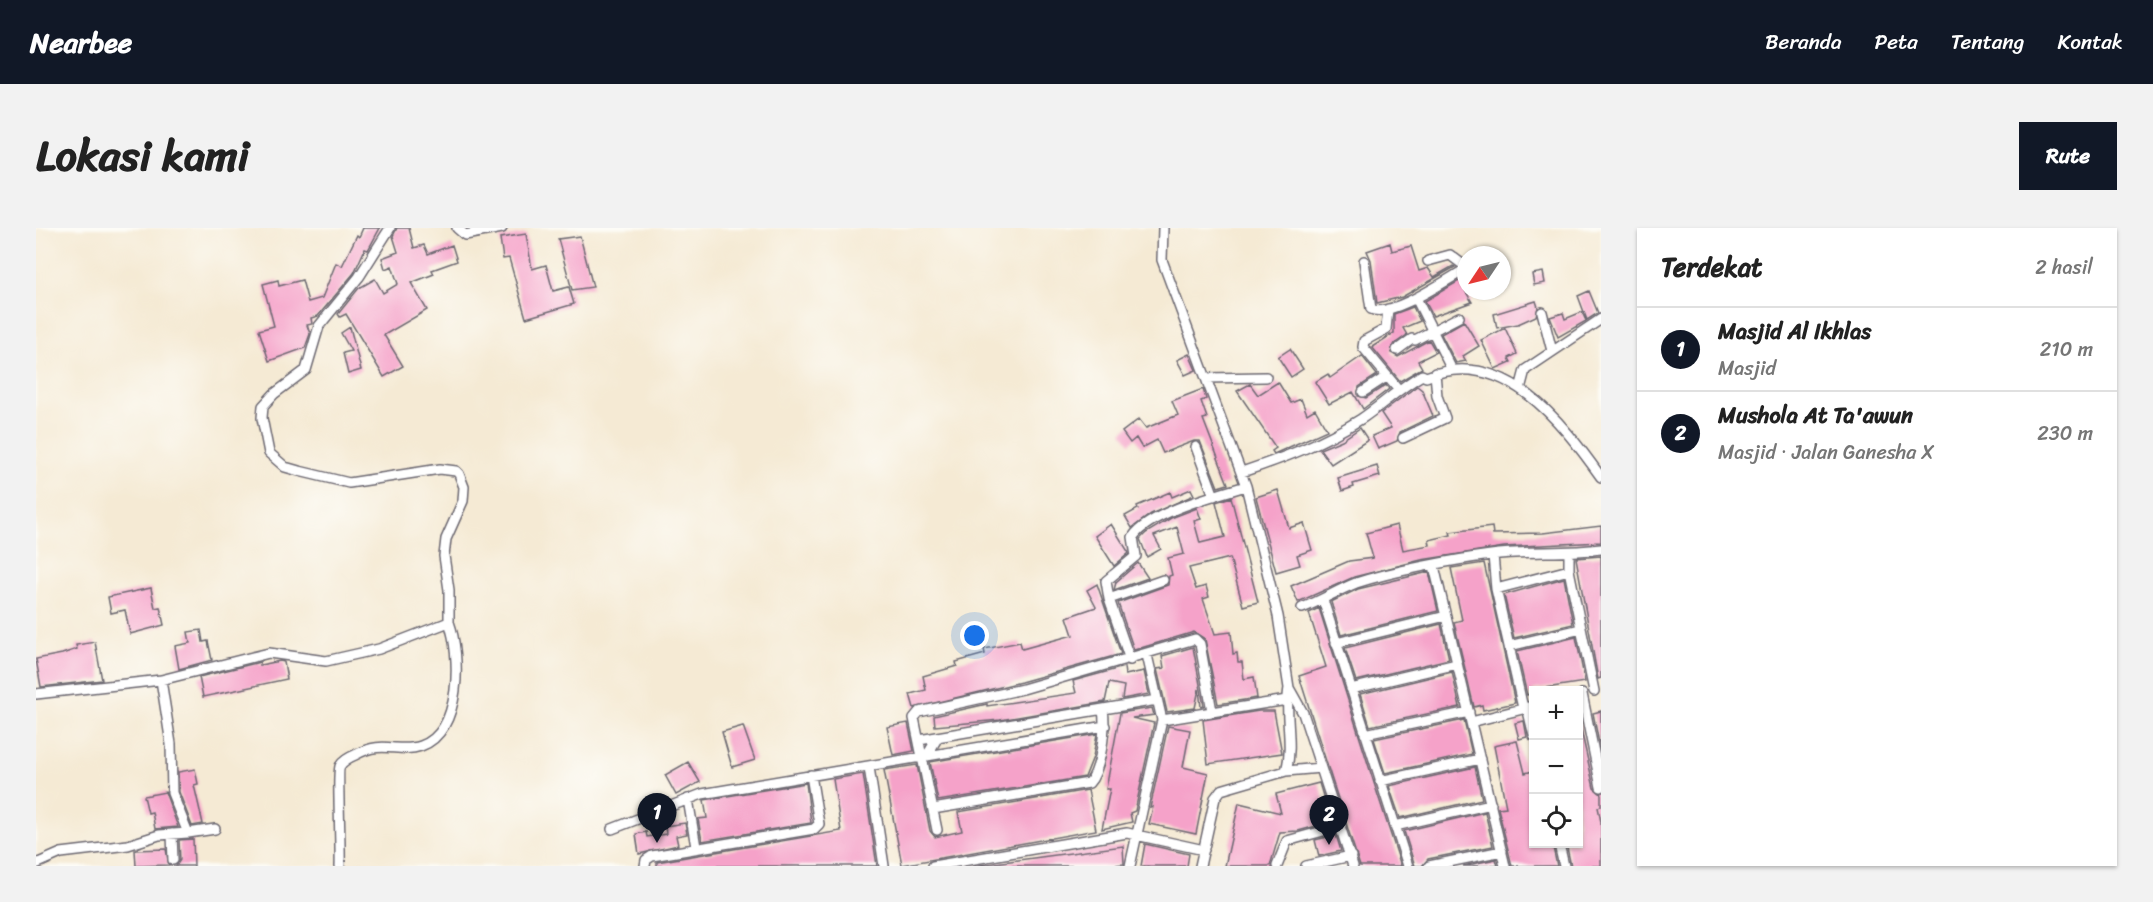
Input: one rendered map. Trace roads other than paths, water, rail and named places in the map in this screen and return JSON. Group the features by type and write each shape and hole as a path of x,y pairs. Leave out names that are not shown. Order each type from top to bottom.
{"street":[{"path":"340,866 341,801 338,775 340,765 356,754 376,746 412,748 436,737 442,729 455,694 455,641 449,622 449,590 444,556 446,539 463,501 464,487 456,471 440,470 349,483 285,467 269,453 261,418 262,406 278,390 306,370 319,326 353,285 390,228"},
{"path":"457,228 465,235 502,228"},
{"path":"1163,228 1162,260 1242,472 1274,597 1289,688 1287,700 1290,752 1286,771"},
{"path":"1428,261 1450,255 1457,261"},
{"path":"1364,261 1371,309 1379,312 1416,298 1457,273"},
{"path":"1416,298 1451,368"},
{"path":"1388,309 1386,329 1363,344 1365,351 1398,388"},
{"path":"1542,312 1552,351"},
{"path":"1397,350 1412,339 1415,340 1432,332 1459,316"},
{"path":"1520,389 1525,370 1601,319"},
{"path":"1242,472 1293,456 1325,440 1369,413 1398,388 1422,375 1426,377 1451,368 1476,370 1520,389 1567,431 1601,477"},
{"path":"1403,438 1443,421 1437,396 1435,373"},
{"path":"1206,378 1266,377"},
{"path":"1364,392 1386,377"},
{"path":"1196,447 1214,496"},
{"path":"1130,660 1109,599 1106,581 1108,577 1134,559 1132,537 1136,532 1185,505 1246,486"},
{"path":"1302,608 1355,584 1434,566 1493,555 1569,554 1601,549"},
{"path":"1569,554 1569,570 1581,629 1598,690 1583,693"},
{"path":"1365,734 1528,707 1509,646 1496,589 1493,555"},
{"path":"1434,566 1505,866"},
{"path":"1496,589 1569,570"},
{"path":"1109,599 1163,580"},
{"path":"1323,600 1408,866"},
{"path":"1336,643 1446,616"},
{"path":"36,694 161,680 269,653 326,662 379,649 449,622"},
{"path":"1509,646 1581,629"},
{"path":"937,830 924,757 914,718 919,712 1023,689 1130,660 1191,640 1197,640 1212,711"},
{"path":"1130,866 1162,720 1147,655"},
{"path":"1351,689 1457,664"},
{"path":"161,680 171,744 172,793 188,833"},
{"path":"1289,688 1303,713 1352,861 1306,866"},
{"path":"919,740 1157,700"},
{"path":"1162,720 1287,700"},
{"path":"1583,704 1598,754 1601,787"},
{"path":"933,809 1089,783 1094,775 1105,726 1103,710"},
{"path":"612,829 702,794 1105,726"},
{"path":"924,757 938,737"},
{"path":"1380,781 1480,759"},
{"path":"869,767 884,866"},
{"path":"1200,866 1215,798 1221,790 1286,771 1321,768"},
{"path":"645,866 644,862 652,856 696,847 802,832 817,827 819,824 811,775"},
{"path":"688,799 696,847"},
{"path":"1395,826 1491,804"},
{"path":"1277,866 1287,841 1341,826"},
{"path":"36,864 61,854 128,845 172,834 215,829"},
{"path":"933,866 1127,833 1203,850"},
{"path":"172,834 173,860"},
{"path":"1560,848 1564,866"},
{"path":"1429,866 1502,851"}],"place":[{"name":"Masjid Al Ikhlas","path":"657,843"},
{"name":"Mushola At Ta'awun","path":"1329,845"}]}
